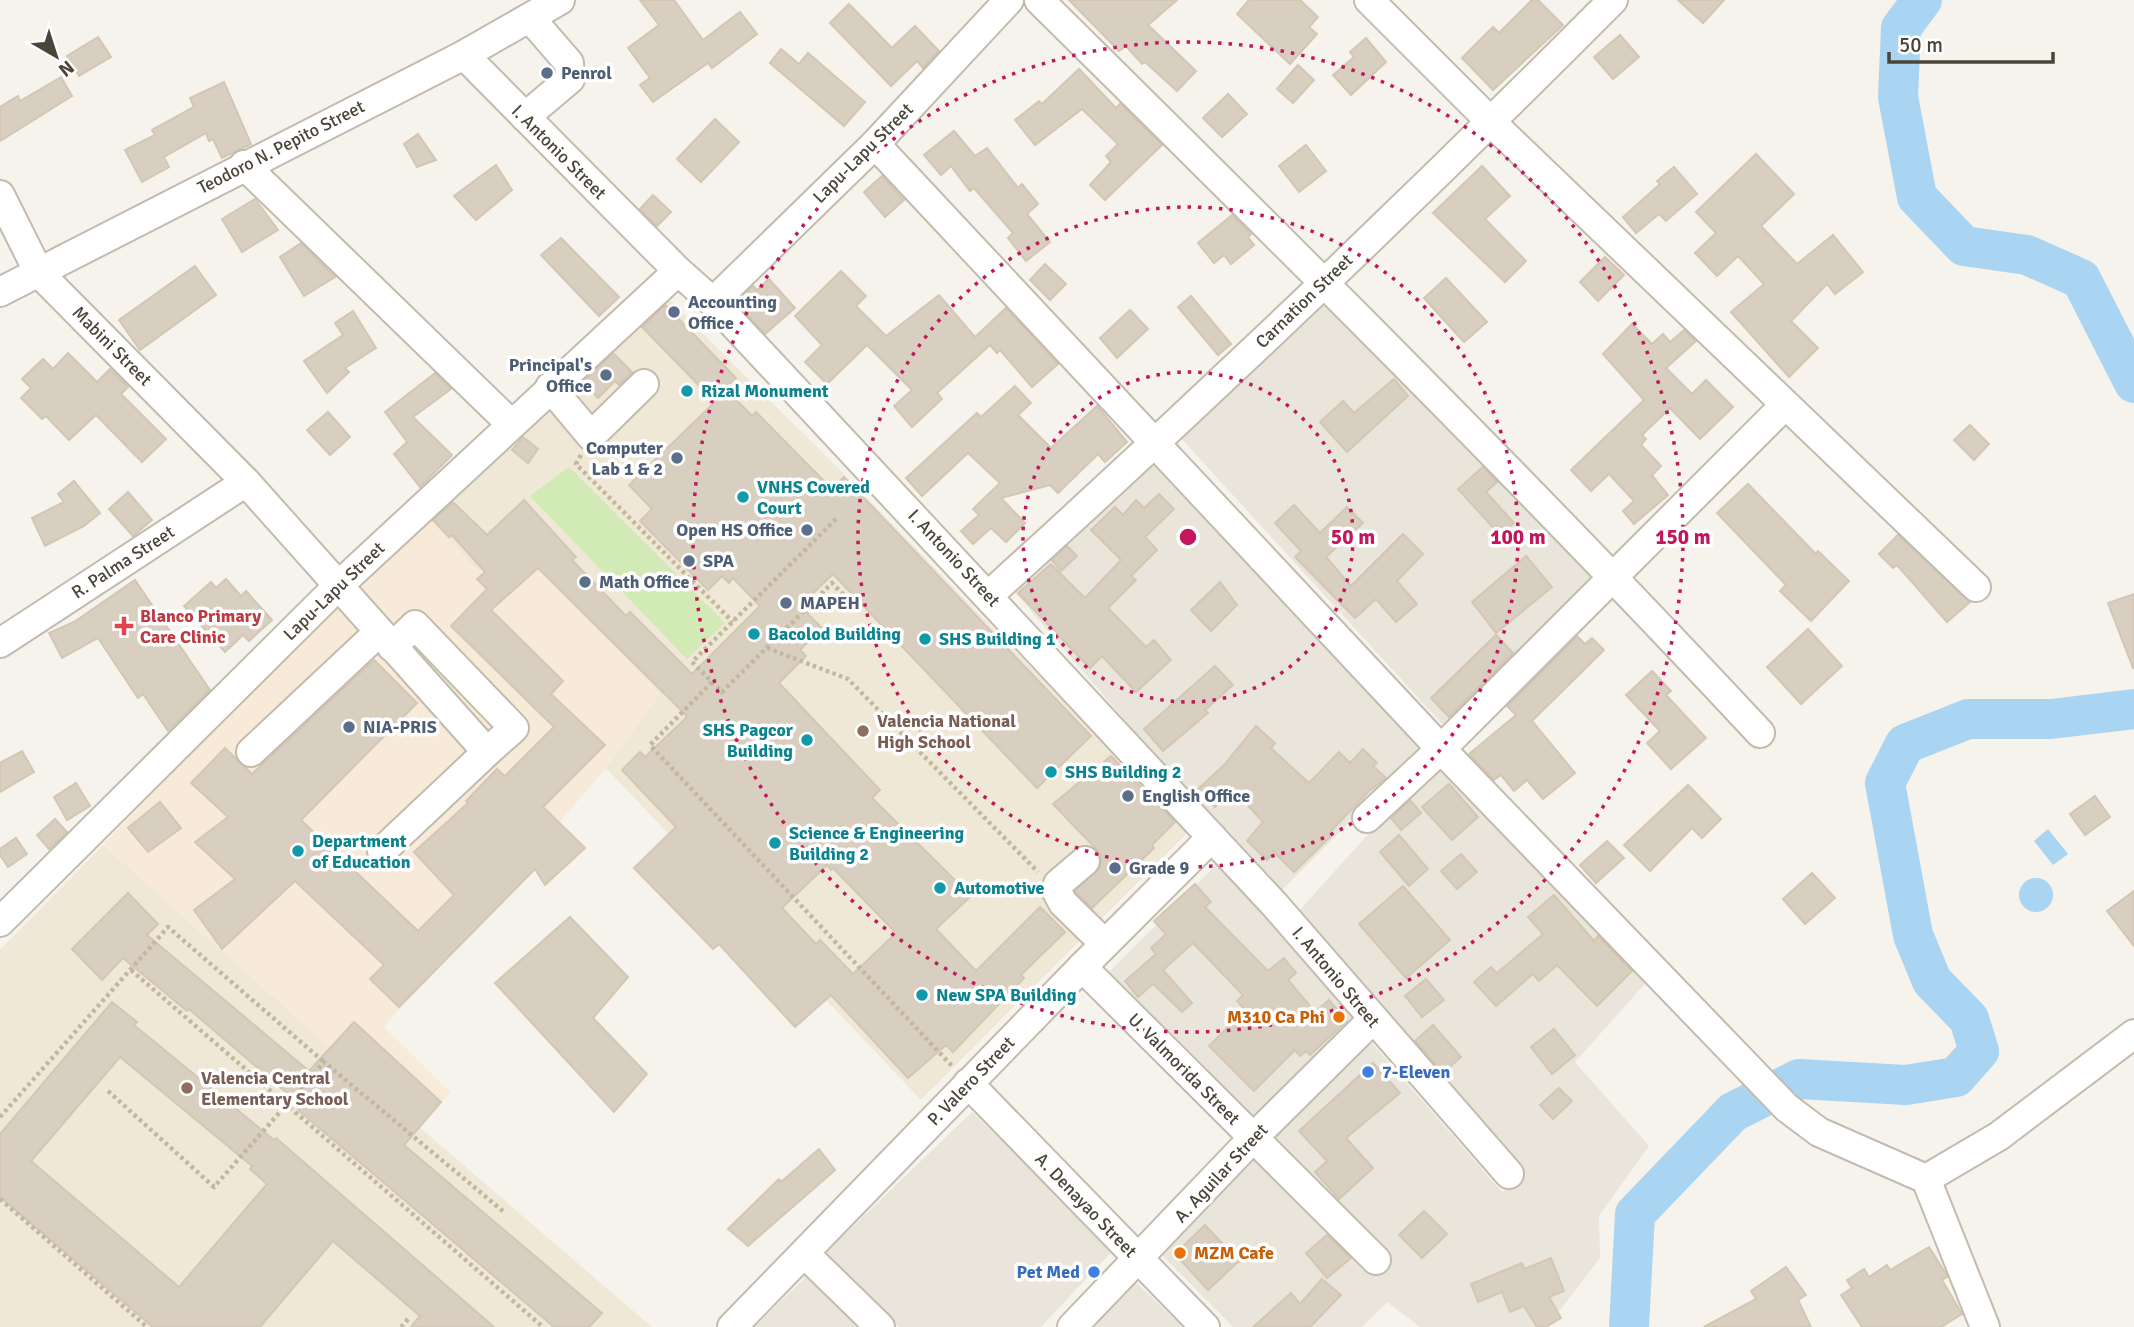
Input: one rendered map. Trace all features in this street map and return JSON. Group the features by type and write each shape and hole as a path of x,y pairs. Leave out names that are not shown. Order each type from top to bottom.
{"street":[{"name":"Teodoro N. Pepito Street","path":"0,292 244,165 464,55 560,0"},
{"name":"Lapu-Lapu Street","path":"713,302 875,144 1009,0"},
{"path":"1040,0 1325,282 1614,578 1760,733"},
{"path":"1369,0 1491,122 1976,587"},
{"name":"Carnation Street","path":"989,595 1157,443 1491,122 1613,0"},
{"path":"525,117 570,79 569,63 530,18"},
{"name":"I. Antonio Street","path":"464,55 678,271 713,302 989,595 1274,904 1372,1020 1509,1174"},
{"path":"875,144 1441,749 1787,1108 1819,1132 1926,1179 1985,1327"},
{"path":"244,165 510,423"},
{"name":"Mabini Street","path":"0,195 38,273 246,482 386,639"},
{"name":"Lapu-Lapu Street","path":"0,922 338,586 510,423 678,271"},
{"path":"550,387 591,436 644,384"},
{"path":"1367,818 1441,749 1785,405"},
{"name":"R. Palma Street","path":"0,643 246,482"},
{"path":"251,752 386,639 415,625 514,728 382,851"},
{"name":"P. Valero Street","path":"732,1327 968,1083 1212,837"},
{"path":"1085,861 1058,884 1056,890 1063,903 1105,944"},
{"name":"U. Valmorida Street","path":"1082,967 1376,1260"},
{"name":"A. Aguilar Street","path":"1072,1327 1254,1137 1372,1020"},
{"path":"1926,1179 1999,1136 2134,1034"},
{"name":"A. Denayao Street","path":"968,1083 1205,1327"},
{"path":"804,1254 880,1327"}],"path":[{"path":"591,436 576,464 733,622"},
{"path":"836,519 692,662 722,692 832,583 861,612"},
{"path":"767,648 848,679 1056,890"},
{"path":"712,682 650,745 968,1083"},
{"path":"0,1117 168,927 504,1212"},
{"path":"131,970 543,1327"},
{"path":"108,1091 214,1187 324,1062"},
{"path":"0,1199 148,1327"},
{"path":"401,1327 408,1319"},
{"path":"137,1327 141,1322"}],"shaded area":[{"path":"1322,292 1613,587 1456,739 1177,434"},
{"name":"Valencia National High School","path":"664,295 837,467 1189,831 921,1100 606,768 660,694 512,543 479,572 424,514"},
{"path":"1153,454 1429,742 1276,896 1013,590"},
{"path":"424,514 512,543 660,694 606,768 384,1027 450,1092 419,1127 103,845"},
{"path":"1438,757 1650,978 1575,1062 1649,1146 1599,1216 1600,1258 1547,1327 1420,1327 1387,1302 1362,1327 1233,1327 1160,1253 1371,1042 1502,1192 1525,1172 1297,913"},
{"name":"Valencia Central Elementary School","path":"103,845 419,1127 652,1327 0,1327 0,950"},
{"path":"1219,862 1358,1021 1253,1123 1103,978"},
{"path":"972,1112 1113,1250 1041,1327 899,1327 823,1255"},
{"path":"1129,1276 1183,1327 1081,1327"},
{"path":"806,1277 858,1327 754,1327"}],"green space":[{"path":"569,467 725,623 687,659 530,496"}],"water":[{"path":"2048,829 2068,854 2053,865 2034,841"},
{"path":"2036,878 2048,883 2053,895 2048,907 2036,912 2024,907 2019,895 2024,883"}],"building":[{"path":"640,0 674,0 703,40 740,12 757,34 712,68 708,63 653,102 640,85 650,78 628,48 659,25"},
{"path":"1069,0 1177,0 1148,25 1196,71 1177,91 1145,62 1142,64 1126,46 1119,51"},
{"path":"1249,0 1300,0 1318,17 1309,27 1317,34 1290,64 1237,14"},
{"path":"1532,0 1538,0 1563,25 1493,90 1462,58 1493,27 1499,33"},
{"path":"1678,0 1724,0 1703,23"},
{"path":"849,4 892,48 915,26 939,51 923,68 917,61 891,86 830,23"},
{"path":"1620,35 1639,57 1613,79 1594,57"},
{"path":"98,37 111,57 79,76 67,56"},
{"path":"1366,38 1386,62 1351,95 1333,75 1354,57 1350,52"},
{"path":"781,49 799,64 808,53 865,102 844,126 770,63"},
{"path":"1298,65 1314,80 1293,103 1277,89"},
{"path":"1079,69 1116,108 1120,104 1162,145 1105,200 1090,185 1111,162 1106,156 1118,144 1082,109 1035,145 1015,120 1039,101 1042,104"},
{"path":"61,77 72,96 0,141 0,107 18,96 20,101"},
{"path":"224,82 251,144 222,158 213,139 209,141 206,133 164,157 169,167 142,182 125,150 155,135 152,130 194,107 190,98"},
{"path":"1228,94 1247,114 1222,137 1203,118"},
{"path":"715,119 739,142 701,182 677,159"},
{"path":"954,131 975,156 987,148 1018,188 1022,184 1038,204 1027,214 1050,242 1026,261 1008,238 1013,233 974,188 970,191 951,166 941,175 924,155"},
{"path":"418,134 436,160 417,167 404,144"},
{"path":"1306,145 1326,171 1299,192 1279,166"},
{"path":"1756,154 1794,194 1761,226 1797,264 1833,235 1863,272 1835,294 1827,284 1791,321 1818,348 1789,377 1731,312 1764,284 1738,256 1717,276 1695,253 1716,233 1696,212"},
{"path":"496,165 512,190 476,220 454,196"},
{"path":"1482,166 1510,196 1485,219 1526,261 1505,282 1433,213"},
{"path":"1674,167 1697,194 1666,221 1659,214 1636,233 1623,217 1660,184 1657,181"},
{"path":"882,176 904,200 885,217 864,192"},
{"path":"653,195 671,212 657,226 640,209"},
{"path":"255,199 278,230 242,252 222,219"},
{"path":"1232,215 1251,234 1248,237 1254,245 1231,264 1224,255 1214,263 1198,243"},
{"path":"561,238 619,297 599,316 541,255"},
{"path":"301,243 335,277 304,296 280,257"},
{"path":"1605,257 1624,275 1598,301 1580,282"},
{"path":"1045,264 1066,284 1050,300 1030,280"},
{"path":"195,266 216,295 140,350 119,320"},
{"path":"841,271 866,296 856,306 886,336 939,295 975,337 1006,308 1058,364 1032,387 1000,350 997,353 990,345 937,393 942,399 912,427 894,406 912,390 867,345 827,384 805,362 822,345 795,316"},
{"path":"1446,278 1487,322 1464,342 1424,298"},
{"path":"769,279 795,308 765,334 736,303 753,286 757,290"},
{"path":"1191,296 1231,344 1218,355 1178,307"},
{"path":"665,305 736,378 725,388 752,416 756,412 832,489 844,477 1091,736 1037,788 833,574 800,606 822,628 800,650 806,656 779,683 880,790 872,798 971,896 936,929 976,971 1040,907 1065,932 1021,975 1024,978 953,1052 946,1045 908,1078 831,995 795,1027 719,944 713,949 634,868 676,827 622,770 640,752 645,757 686,715 538,568 491,610 563,681 551,694 605,745 543,807 585,848 545,885 535,869 399,1007 370,979 384,965 295,881 222,949 194,910 235,879 195,842 228,817 191,783 225,748 252,774 374,660 417,703 301,820 418,931 454,895 414,852 468,803 466,801 497,769 505,776 554,727 451,626 487,589 477,579 485,572 452,535 449,537 433,520 453,502 487,535 524,500 576,557 572,560 626,616 630,612 692,674 760,606 733,578 729,583 722,576 708,590 640,521 652,509 629,485 715,402 642,327","holes":["827,865 831,870 833,868 896,933 853,974 820,940 816,944 782,908"]},
{"path":"1130,310 1148,329 1117,358 1100,338"},
{"path":"353,311 376,348 345,368 349,372 327,393 304,361 343,335 335,323"},
{"path":"1632,324 1652,344 1663,334 1670,342 1684,330 1696,341 1666,368 1692,394 1706,380 1733,407 1700,439 1670,408 1642,435 1646,439 1641,445 1661,466 1652,475 1668,495 1634,524 1623,511 1634,501 1609,474 1591,491 1571,470 1644,400 1603,354"},
{"path":"68,353 97,382 110,369 128,387 121,394 166,439 142,462 96,415 69,440 46,416 42,419 21,398 31,388 22,379 43,359 53,369"},
{"name":"Principal's Office","path":"613,353 632,372 619,385 615,381 598,398 583,382"},
{"path":"435,373 451,389 413,417 452,455 420,487 394,454 407,442 385,412"},
{"path":"1394,379 1408,396 1347,452 1320,422 1343,401 1354,413"},
{"path":"1015,386 1031,403 1018,415 1051,448 1097,406 1127,442 1105,462 1098,454 1058,493 1050,485 1001,498 1025,523 1006,542 991,528 973,544 961,531 979,515 973,509 1000,483 968,453 922,496 906,478 977,413 981,417"},
{"path":"328,412 350,437 330,455 307,430"},
{"path":"1970,425 1989,444 1974,460 1954,440"},
{"path":"523,437 538,449 528,463 512,450"},
{"path":"1483,467 1497,482 1486,492 1514,523 1500,535 1458,489"},
{"path":"74,481 100,513 84,526 45,546 32,518 64,502 58,494"},
{"path":"1748,484 1816,554 1818,551 1849,581 1811,621 1780,591 1786,585 1717,513"},
{"path":"128,492 152,520 133,536 109,509"},
{"path":"1159,494 1174,509 1145,537 1157,550 1131,576 1136,580 1108,608 1146,647 1154,640 1171,660 1136,692 1102,656 1090,668 1018,593 1051,564 1085,598 1121,560 1091,530 1115,507 1123,515 1136,500 1144,508"},
{"path":"1294,505 1320,533 1347,507 1363,523 1326,557 1351,586 1403,534 1423,554 1397,581 1417,604 1396,622 1376,599 1355,618 1295,557 1301,551 1275,523"},
{"path":"1898,535 1970,602 1947,622 1897,565 1893,568 1879,554"},
{"path":"1067,546 1077,556 1061,571 1052,560"},
{"path":"1526,556 1552,587 1496,633 1472,602"},
{"path":"226,579 241,596 246,591 272,620 249,641 243,635 225,652 184,606 211,582 216,588"},
{"path":"135,580 210,690 168,731 143,694 138,698 98,638 62,658 49,633 74,622"},
{"path":"1220,582 1237,605 1211,631 1191,610"},
{"path":"2134,594 2134,668 2133,668 2108,603"},
{"path":"1808,629 1842,666 1801,704 1767,667"},
{"path":"1496,635 1513,653 1449,717 1431,698"},
{"path":"1577,636 1585,644 1592,638 1604,650 1532,721 1575,773 1543,799 1527,780 1514,791 1501,775 1494,780 1469,754 1516,715 1507,706"},
{"path":"1215,666 1233,685 1205,710 1208,713 1163,751 1144,729"},
{"path":"1652,671 1671,691 1666,695 1706,738 1671,769 1647,743 1660,731 1626,695"},
{"path":"1256,726 1275,743 1271,748 1309,783 1339,752 1350,763 1363,749 1377,763 1373,766 1386,778 1369,791 1331,831 1333,834 1294,872 1274,852 1267,860 1247,841 1263,822 1233,789 1215,807 1198,789 1225,764"},
{"path":"22,751 34,772 0,792 0,763"},
{"path":"1111,756 1175,822 1152,845 1154,848 1092,908 1075,891 1100,867 1101,854 1053,804"},
{"path":"76,783 90,806 67,820 54,797"},
{"path":"1449,784 1478,817 1452,840 1422,807"},
{"path":"1688,785 1721,819 1702,838 1692,828 1650,871 1624,845"},
{"path":"2095,796 2110,817 2085,835 2070,814"},
{"path":"1410,800 1421,813 1401,830 1391,818"},
{"path":"160,802 181,828 148,852 128,828"},
{"path":"55,819 67,832 49,849 37,835"},
{"path":"1399,835 1428,869 1409,886 1380,852"},
{"path":"16,838 27,854 8,867 0,855 0,849"},
{"path":"1607,841 1624,858 1596,883 1580,865"},
{"path":"1461,854 1477,872 1457,889 1441,871"},
{"path":"1812,873 1835,898 1805,924 1783,899"},
{"path":"1195,884 1211,902 1205,907 1268,971 1284,958 1296,973 1288,980 1315,1012 1329,1000 1347,1021 1310,1055 1306,1051 1300,1056 1295,1050 1254,1091 1209,1046 1245,1010 1237,1001 1243,995 1193,943 1163,970 1192,1003 1182,1012 1153,984 1138,997 1125,981 1156,954 1151,948 1166,934 1154,921"},
{"path":"1403,886 1450,940 1406,978 1359,924"},
{"path":"2134,891 2134,946 2107,911"},
{"path":"128,893 158,924 147,935 309,1071 354,1022 441,1102 404,1145 602,1313 589,1327 554,1327 298,1110 302,1106 189,1009 187,1011 123,958 102,980 72,949"},
{"path":"1554,895 1594,941 1598,936 1632,971 1597,1006 1557,965 1539,981 1533,974 1496,1006 1474,982 1491,967 1497,973 1543,934 1528,917"},
{"path":"570,917 628,977 593,1018 647,1074 614,1112 495,983"},
{"path":"1426,979 1444,1000 1422,1017 1405,996"},
{"path":"112,1002 137,1022 134,1025 274,1140 276,1138 494,1327 411,1327 420,1316 333,1241 260,1327 153,1327 0,1197 0,1134","holes":["120,1057 252,1166 250,1169 267,1184 179,1287 31,1161"]},
{"path":"1433,1025 1461,1057 1443,1073 1415,1041"},
{"path":"1554,1029 1575,1055 1552,1074 1531,1047"},
{"path":"1373,1063 1400,1093 1346,1138 1373,1168 1339,1199 1315,1172 1327,1161 1299,1131"},
{"path":"1559,1088 1572,1101 1553,1119 1540,1105"},
{"path":"819,1149 835,1170 748,1246 728,1229 779,1179 781,1182"},
{"path":"1424,1211 1447,1234 1422,1258 1399,1235"},
{"path":"1205,1225 1239,1261 1208,1290 1175,1254"},
{"path":"1327,1235 1351,1258 1327,1278 1306,1253"},
{"path":"1929,1247 1946,1274 1947,1277 1942,1280 1962,1314 1941,1327 1862,1327 1841,1295 1852,1288 1847,1280 1864,1269 1869,1277 1887,1265 1890,1270"},
{"path":"1551,1258 1564,1291 1549,1297 1561,1318 1546,1327 1537,1327 1524,1306 1510,1312 1502,1292 1478,1302 1471,1284 1522,1263 1524,1269"},
{"path":"1786,1267 1806,1295 1798,1300 1811,1327 1704,1327 1756,1299 1751,1291"},
{"path":"1322,1279 1341,1295 1310,1327 1253,1327 1291,1293 1300,1304"}],"waterway":[{"path":"1922,0 1901,28 1898,97 1917,197 1964,246 2027,255 2081,279 2134,383"},
{"path":"1629,1327 1635,1214 1733,1112 1799,1079 1906,1085 1956,1077 1979,1051 1969,1019 1932,981 1913,935 1885,783 1905,744 1968,719 2051,719 2134,709"}],"place":[{"name":"Penrol","path":"547,73"},
{"name":"Accounting Office","path":"674,312"},
{"name":"Principal's Office","path":"606,375"},
{"name":"Rizal Monument","path":"687,391"},
{"name":"Computer Lab 1 & 2","path":"677,458"},
{"name":"VNHS Covered Court","path":"743,497"},
{"name":"Open HS Office","path":"807,530"},
{"name":"SPA","path":"689,561"},
{"name":"Math Office","path":"585,582"},
{"name":"MAPEH","path":"786,603"},
{"name":"Blanco Primary Care Clinic","path":"124,626"},
{"name":"Bacolod Building","path":"754,634"},
{"name":"SHS Building 1","path":"925,639"},
{"name":"NIA-PRIS","path":"349,727"},
{"name":"Valencia National High School","path":"863,731"},
{"name":"SHS Pagcor Building","path":"807,740"},
{"name":"SHS Building 2","path":"1051,772"},
{"name":"English Office","path":"1128,796"},
{"name":"Science & Engineering Building 2","path":"775,843"},
{"name":"Department of Education","path":"298,851"},
{"name":"Grade 9","path":"1115,868"},
{"name":"Automotive","path":"940,888"},
{"name":"New SPA Building","path":"922,995"},
{"name":"M310 Ca Phi","path":"1339,1017"},
{"name":"7-Eleven","path":"1368,1072"},
{"name":"Valencia Central Elementary School","path":"187,1088"},
{"name":"MZM Cafe","path":"1180,1253"},
{"name":"Pet Med","path":"1094,1272"}]}
